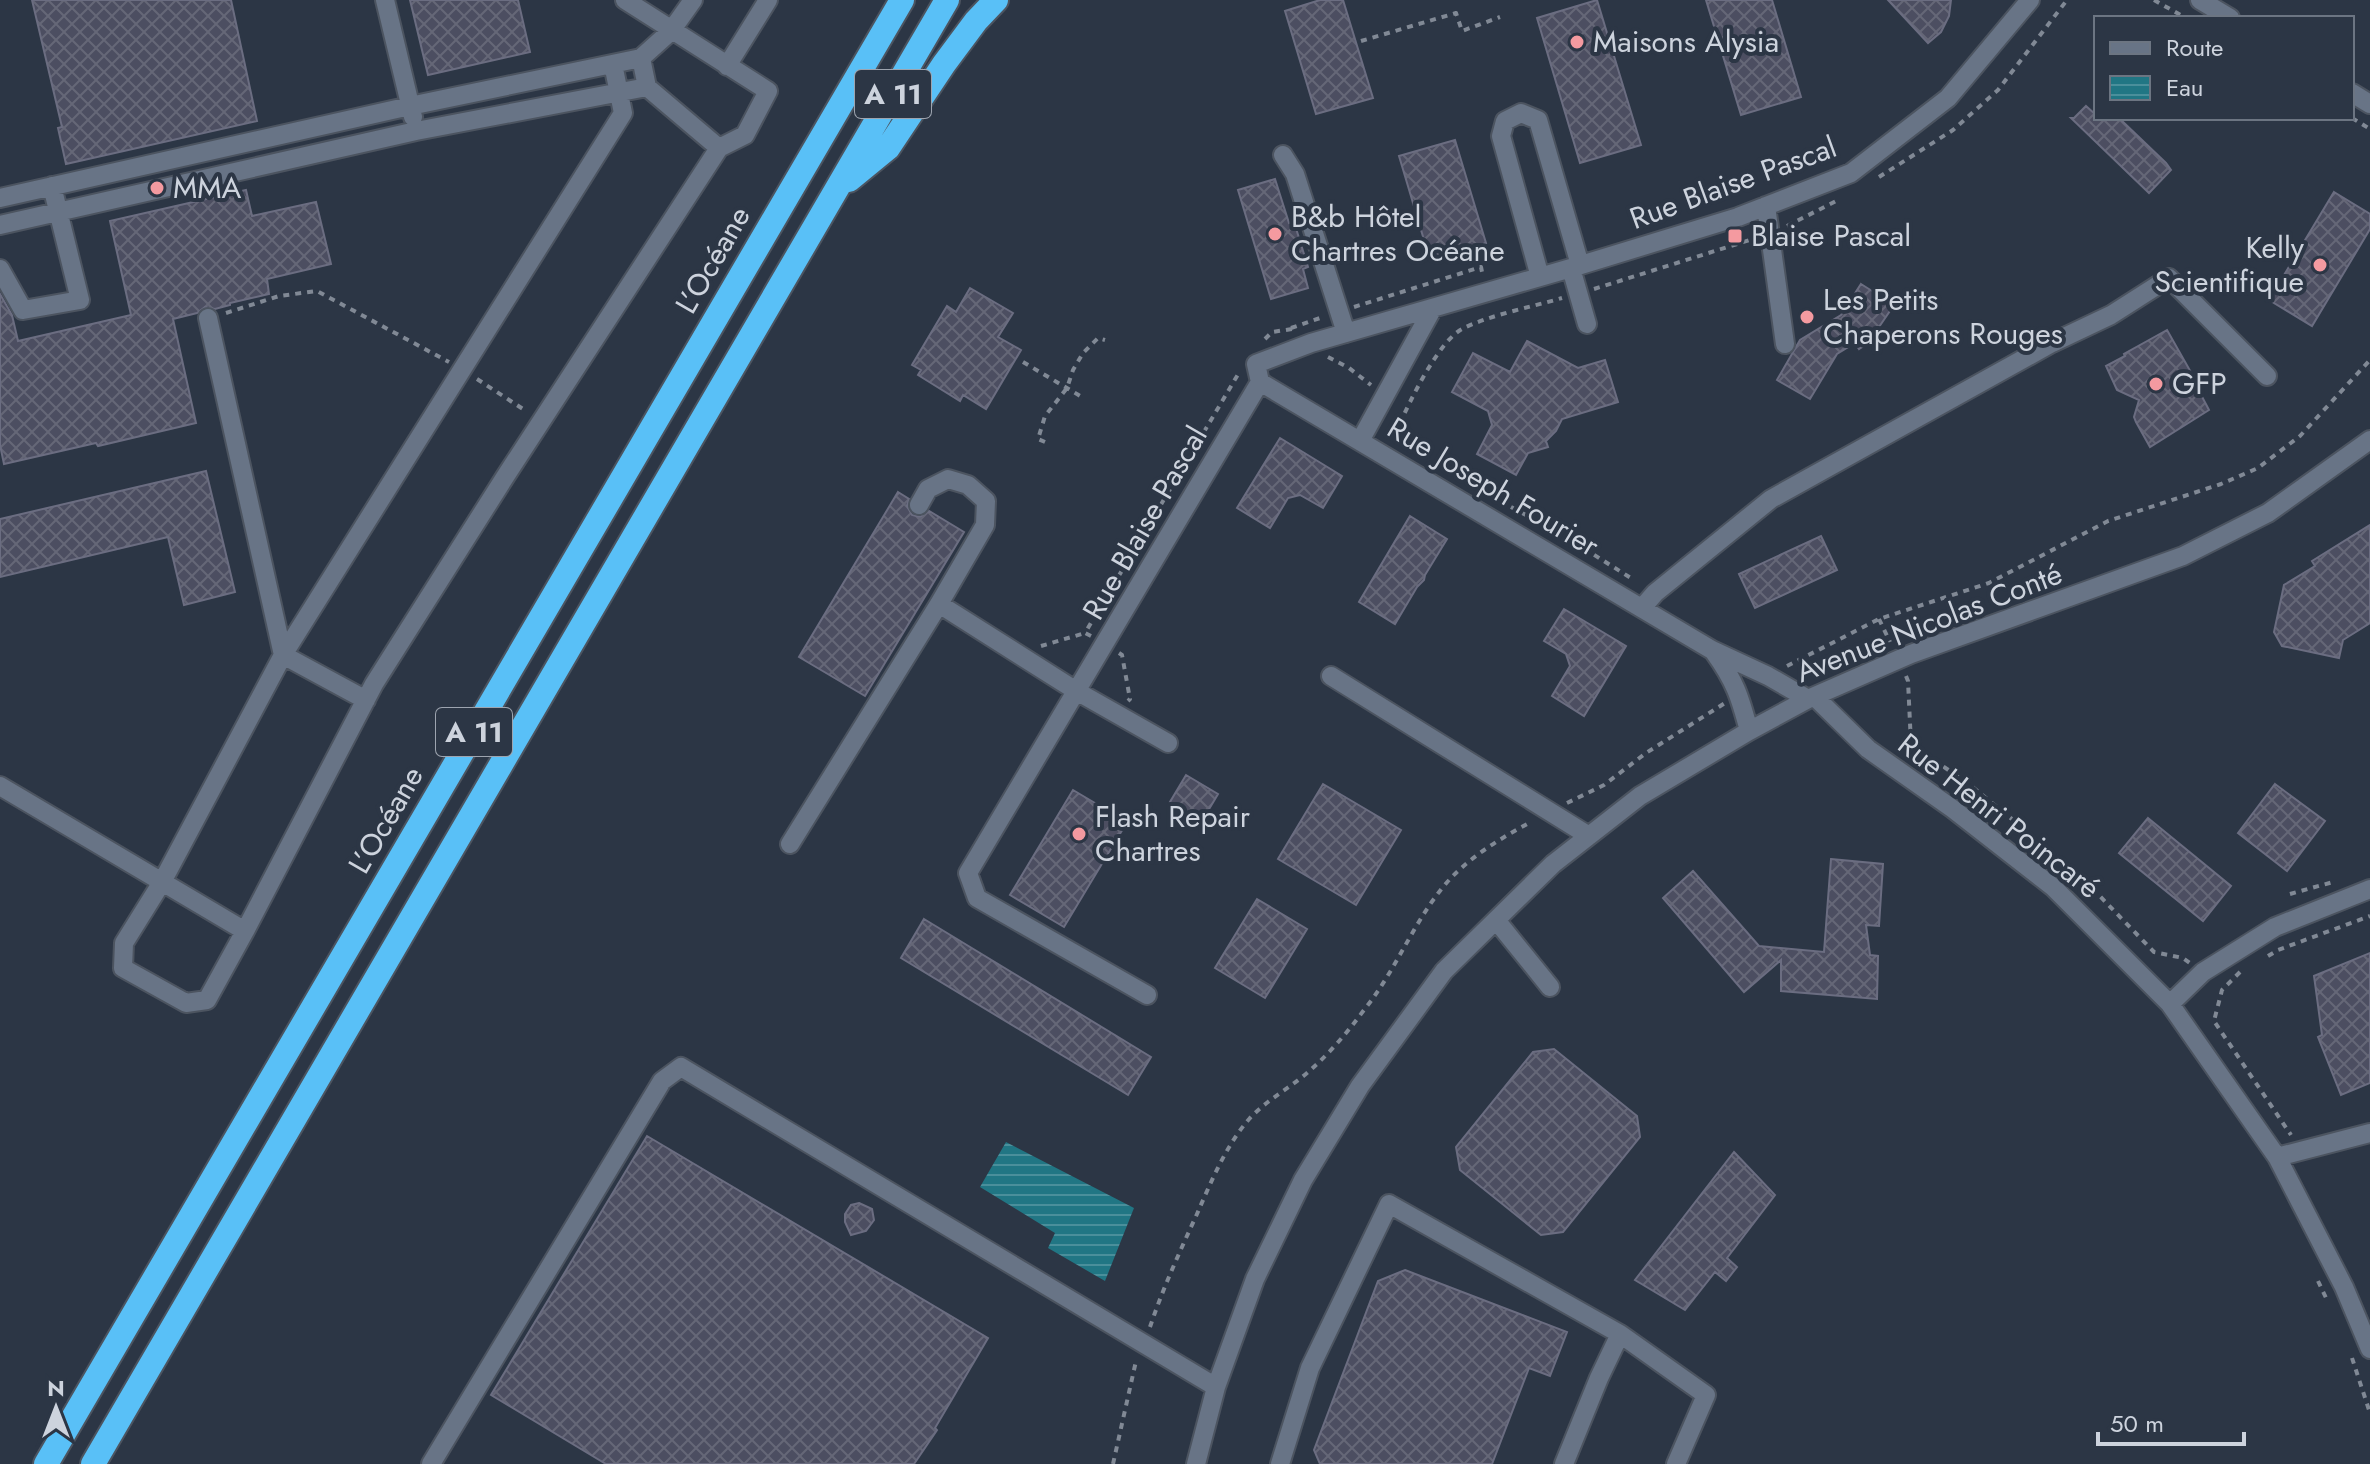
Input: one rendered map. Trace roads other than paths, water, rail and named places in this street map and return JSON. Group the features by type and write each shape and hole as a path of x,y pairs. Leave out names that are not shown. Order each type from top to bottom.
{"highway":[{"name":"L’Océane","path":"46,1464 902,0"},
{"name":"A 11","path":"93,1464 947,0"},
{"path":"838,189 888,148 944,64 996,0"}],"street":[{"path":"385,0 416,131"},
{"path":"613,64 623,113 283,655 162,882 124,943 123,968 186,1003 207,1000 366,700 719,148 745,135 768,91 625,0"},
{"path":"0,198 641,58 671,31 693,0"},
{"path":"727,66 768,0"},
{"name":"Rue Blaise Pascal","path":"1147,995 977,898 968,873 1078,692 1258,373 1311,343 1738,217 1851,173 1948,98 2030,0"},
{"path":"641,58 647,87 719,148"},
{"path":"0,225 416,131 647,87"},
{"path":"1540,277 1501,136 1505,121 1521,113 1538,120 1576,267 1587,324"},
{"path":"1283,155 1295,174 1346,333"},
{"path":"0,269 23,310 80,300 52,186"},
{"path":"1766,206 1785,344"},
{"path":"1642,608 1655,593 1771,499 2052,343 2111,315 2169,278 2267,376"},
{"path":"1360,441 1433,308"},
{"path":"208,318 283,655 366,700"},
{"name":"Rue Joseph Fourier","path":"1258,373 1360,441 1712,650 1811,698"},
{"name":"Avenue Nicolas Conté","path":"1196,1464 1216,1387 1255,1279 1303,1180 1360,1086 1444,971 1553,864 1640,796 1811,698 1898,660 2183,556 2268,513 2370,440"},
{"path":"790,844 985,525 986,501 968,485 948,479 928,489 919,505"},
{"path":"939,604 1078,692 1168,743"},
{"name":"Rue Joseph Fourier","path":"1712,650 1731,675 1749,731"},
{"path":"1331,676 1589,836"},
{"name":"Rue Henri Poincaré","path":"1811,698 1868,749 2053,887 2170,1004 2277,1157 2344,1287 2370,1349"},
{"path":"0,786 245,931"},
{"path":"2170,1004 2203,972 2275,927 2370,889"},
{"path":"1496,920 1550,987"},
{"path":"431,1464 662,1081 681,1067 1216,1387"},
{"path":"2277,1157 2370,1133"},
{"path":"1280,1464 1310,1368 1389,1204 1620,1334 1706,1395 1676,1464"},
{"path":"1564,1464 1620,1334"}],"water":[{"path":"1006,1142 1134,1208 1105,1281 1048,1248 1055,1233 980,1187"}],"place":[{"name":"Maisons Alysia","path":"1577,42"},
{"name":"MMA","path":"157,188"},
{"name":"B&b Hôtel Chartres Océane","path":"1275,234"},
{"name":"Blaise Pascal","path":"1735,236"},
{"name":"Kelly Scientifique","path":"2320,265"},
{"name":"Les Petits Chaperons Rouges","path":"1807,317"},
{"name":"GFP","path":"2156,384"},
{"name":"Flash Repair Chartres","path":"1079,834"}]}
